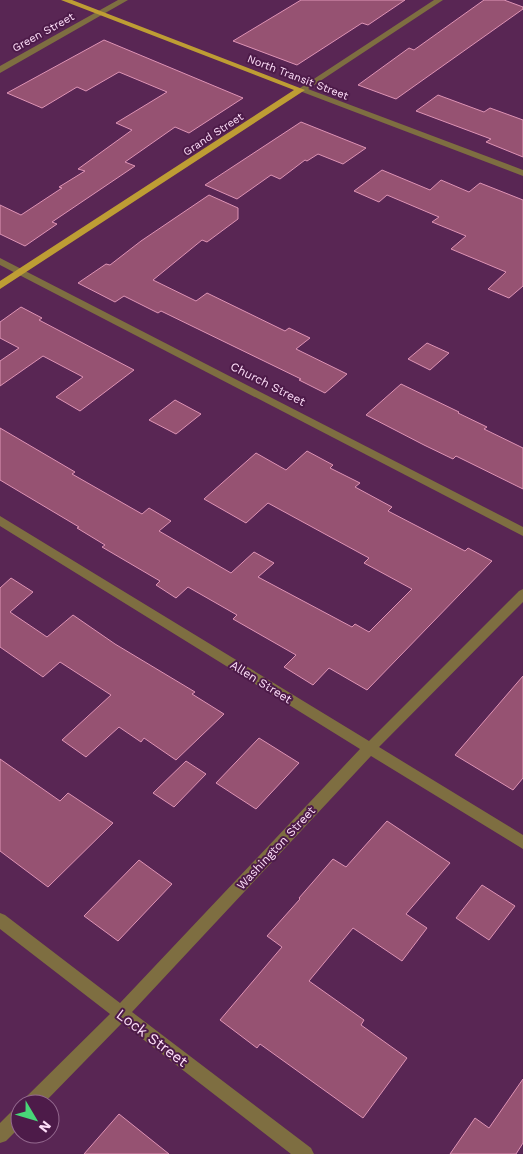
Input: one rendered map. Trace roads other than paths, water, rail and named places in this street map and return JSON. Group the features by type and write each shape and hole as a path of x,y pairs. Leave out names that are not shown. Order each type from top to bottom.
{"main road":[{"name":"North Transit Street","path":"66,0 301,90"},
{"name":"Grand Street","path":"0,286 301,90"}],"street":[{"name":"Green Street","path":"0,70 124,0"},
{"name":"Grand Street","path":"301,90 438,0"},
{"name":"North Transit Street","path":"301,90 523,173"},
{"name":"Church Street","path":"0,261 523,532"},
{"name":"Allen Street","path":"0,520 523,843"},
{"name":"Washington Street","path":"41,1094 120,1014 369,749 523,594"},
{"name":"Lock Street","path":"0,920 120,1014 305,1154"},
{"path":"0,1135 10,1125"}]}
